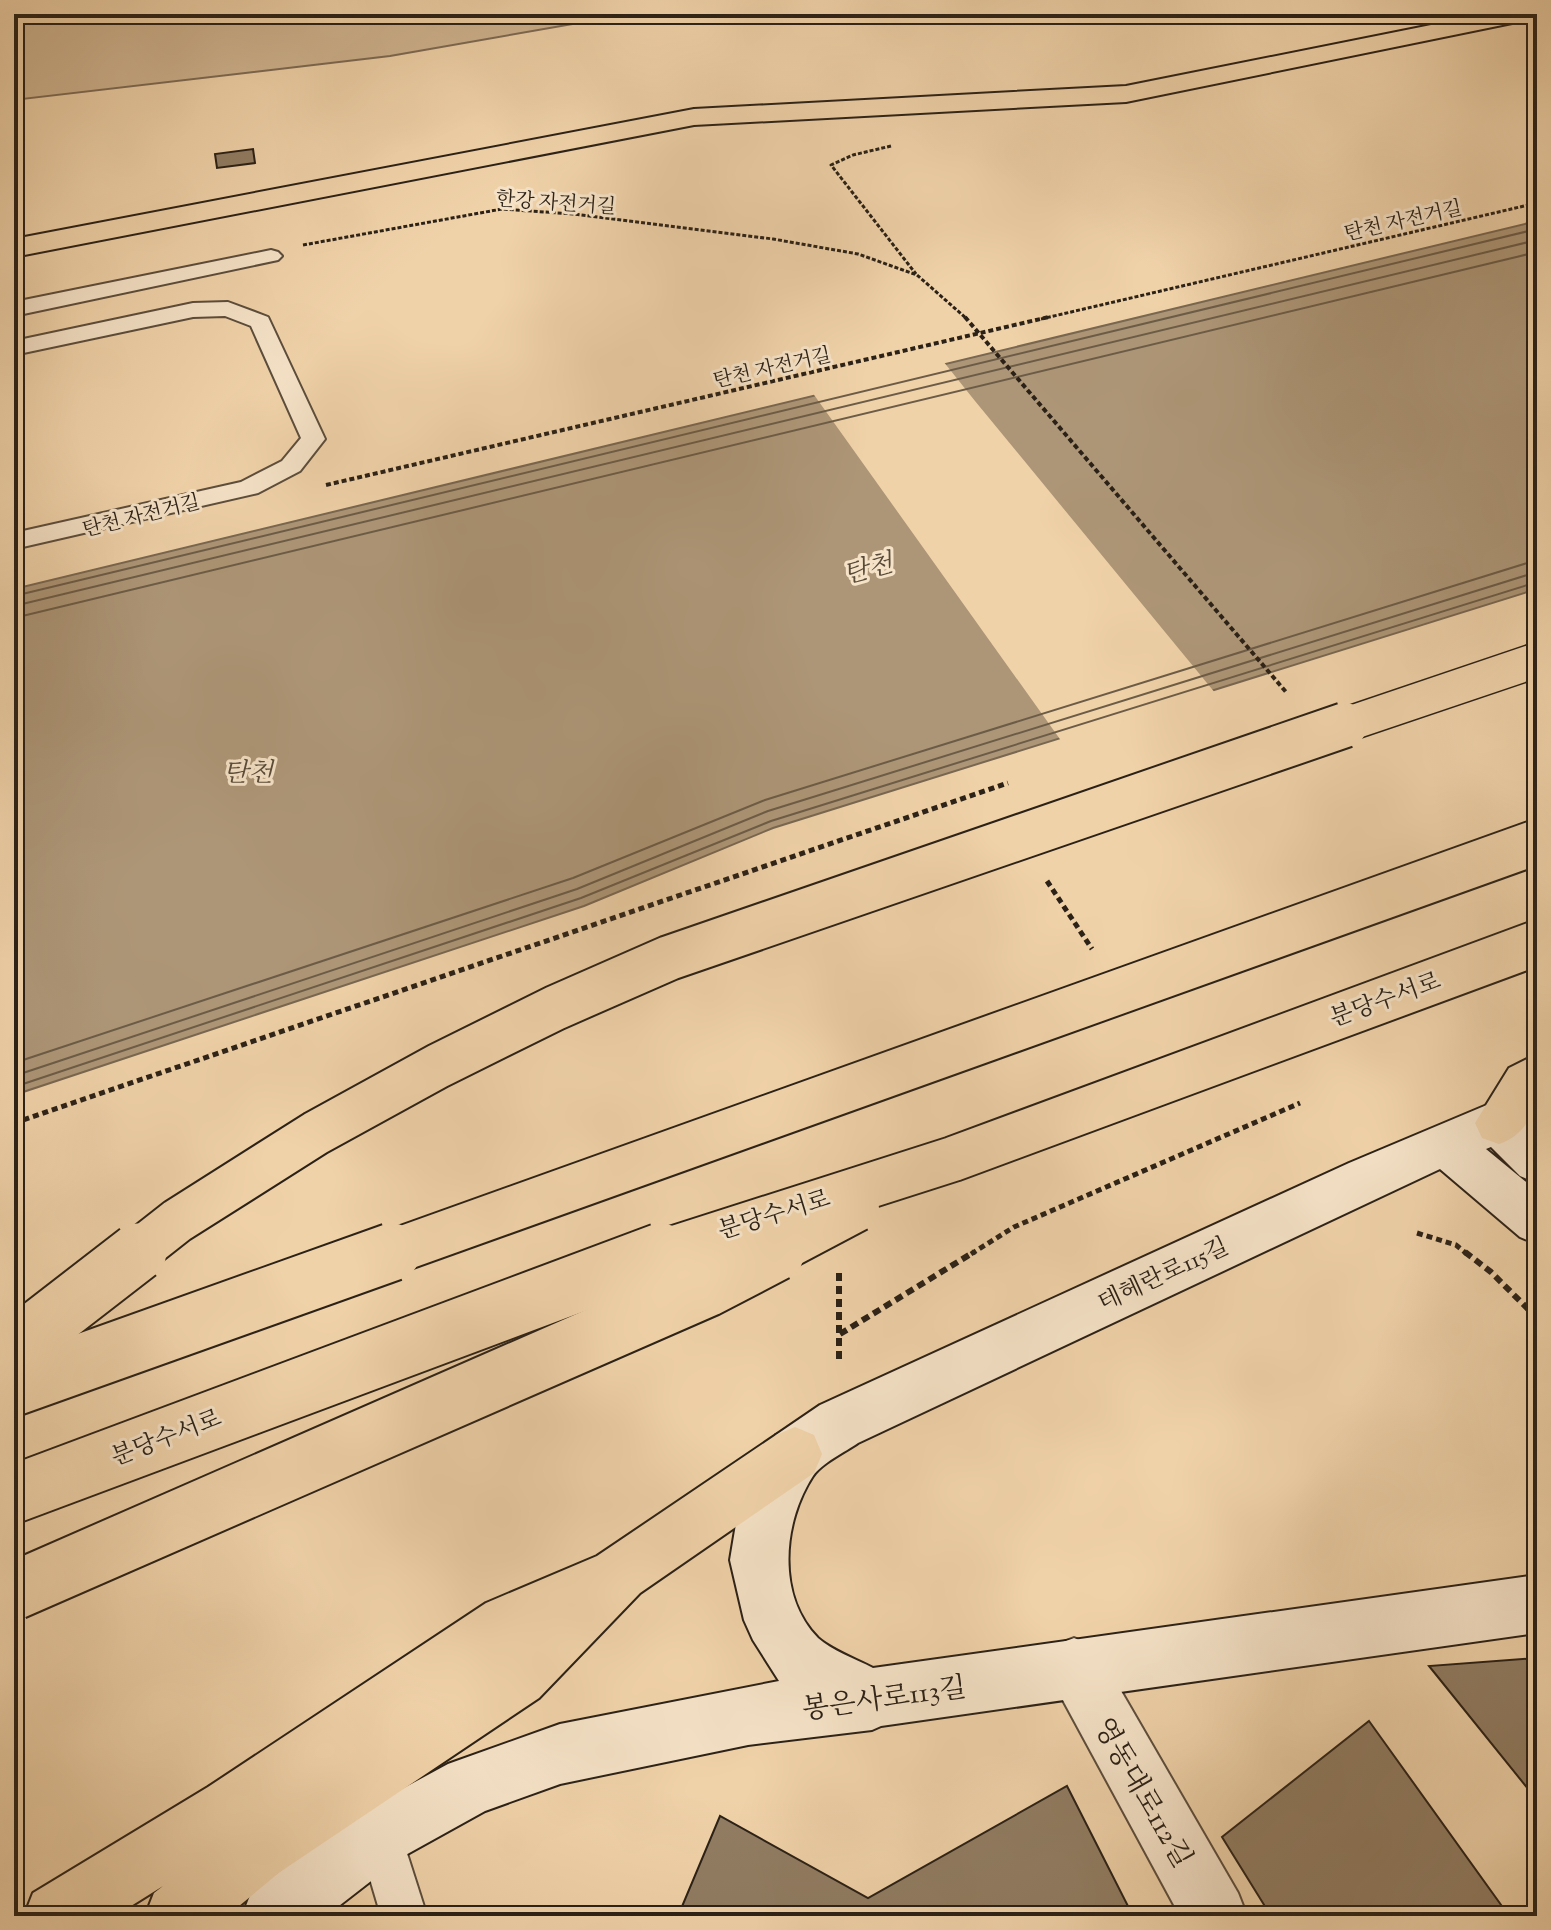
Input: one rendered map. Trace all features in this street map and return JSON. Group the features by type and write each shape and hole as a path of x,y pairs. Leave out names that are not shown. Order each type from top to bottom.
{"highway":[{"path":"14,248 694,117 1126,94 1522,14"},
{"path":"14,1348 177,1221 316,1133 438,1066 555,1008 669,958 834,899 1537,660"},
{"path":"14,1387 1537,842"},
{"name":"분당수서로","path":"14,1494 692,1240 953,1159 1537,943"},
{"path":"1518,1114 1525,1082 1537,1074"},
{"path":"14,1591 707,1288 953,1159"},
{"path":"56,1916 230,1809 507,1624 620,1573 795,1454"},
{"path":"177,1916 258,1850 518,1677 620,1573"}],"street":[{"name":"테헤란로115길","path":"795,1454 839,1424 1518,1114"},
{"path":"1518,1114 1537,1161"},
{"path":"1446,1145 1537,1221"},
{"path":"795,1454 765,1518 758,1560 773,1620 798,1659 872,1700"},
{"name":"봉은사로113길","path":"274,1916 380,1835 470,1786 560,1754 649,1733 748,1715 872,1700 1074,1667 1537,1604"},
{"name":"영동대로112길","path":"1074,1667 1215,1916"}],"lane":[{"path":"14,309 271,256"},
{"path":"14,348 193,310 228,309 260,322 313,439 291,466 249,488 14,541"},
{"path":"380,1835 404,1916"}],"path":[{"path":"898,145 853,155 831,165 917,275"},
{"name":"탄천 자전거길","path":"322,486 1537,203"},
{"name":"한강 자전거길","path":"302,245 502,209 573,214 773,239 858,254 917,275 949,300 981,333 1287,693"},
{"path":"839,1334 1014,1227 1300,1103"},
{"path":"1417,1233 1456,1245 1491,1272 1537,1318"}],"shaded area":[{"path":"14,14 630,14 390,56 14,100"}],"water":[{"name":"탄천","path":"1537,221 1537,589 773,828 584,906 14,1095 14,589"}],"pier":[{"path":"943,361 1216,694 1062,742 812,392"}],"building":[{"path":"253,149 255,163 217,168 215,154"},
{"path":"1537,1658 1537,1800 1429,1666"},
{"path":"1369,1721 1509,1916 1271,1916 1222,1837"},
{"path":"1067,1786 1133,1916 678,1916 720,1816 868,1898"}]}
